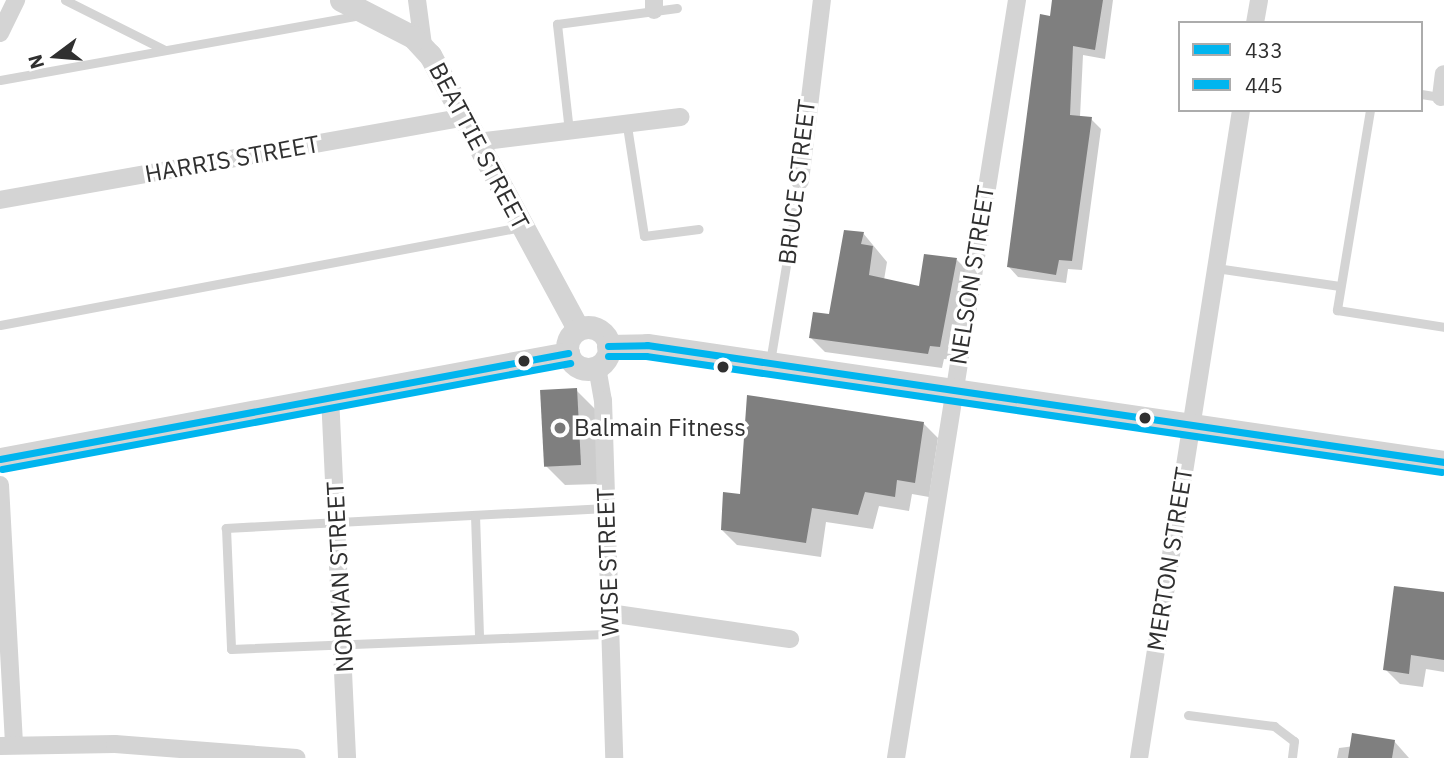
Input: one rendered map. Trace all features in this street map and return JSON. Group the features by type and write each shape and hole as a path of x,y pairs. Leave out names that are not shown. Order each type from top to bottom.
{"street":[{"path":"0,33 16,0"},
{"name":"BEATTIE STREET","path":"341,0 369,13 423,46 578,330"},
{"path":"418,0 423,46"},
{"name":"BRUCE STREET","path":"800,181 822,0"},
{"name":"NELSON STREET","path":"896,758 1017,0"},
{"path":"1255,21 1259,0"},
{"path":"1441,97 1444,74"},
{"name":"MERTON STREET","path":"1139,758 1241,112"},
{"name":"HARRIS STREET","path":"0,200 464,117"},
{"path":"477,142 627,126 680,117"},
{"path":"578,330 598,330 608,346 606,358 597,367 579,367 568,353 569,339 578,330"},
{"path":"608,346 647,345 1444,462"},
{"path":"0,459 568,353"},
{"name":"WISE STREET","path":"597,367 603,400 614,758"},
{"name":"NORMAN STREET","path":"330,396 338,521 347,758"},
{"path":"0,485 7,744 116,744 296,758"},
{"path":"609,612 790,639"}],"lane":[{"path":"65,0 163,49"},
{"path":"569,131 557,24 654,5 677,8"},
{"path":"0,80 369,13"},
{"path":"1423,94 1441,97"},
{"path":"1370,112 1337,310 1444,327"},
{"path":"627,126 644,236 699,229"},
{"name":"BRUCE STREET","path":"770,364 800,181"},
{"path":"0,325 523,227"},
{"path":"1216,268 1340,286"},
{"path":"606,508 226,528 231,649 610,634"},
{"path":"475,515 479,638"},
{"path":"1188,715 1274,726 1294,741 1292,758"}],"building":[{"path":"1052,0 1103,0 1095,50 1073,46 1070,115 1092,117 1072,261 1059,260 1056,275 1007,267 1040,14 1050,16"},
{"path":"844,230 864,232 861,244 873,246 869,275 919,286 924,254 957,258 940,347 930,346 928,354 809,338 813,312 829,314"},
{"name":"Balmain Fitness","path":"577,388 581,465 544,467 540,390"},
{"path":"747,395 924,422 915,483 897,480 895,497 865,492 858,515 812,508 806,543 721,530 723,492 740,494"},
{"path":"1394,586 1444,592 1444,660 1411,655 1409,674 1383,670"},
{"path":"1352,733 1395,740 1392,758 1348,758"}],"transit line":[{"name":"433","path":"608,346 647,345 1444,462"},
{"name":"433","path":"0,459 568,353"},
{"name":"445","path":"608,356 646,356 1442,472"},
{"name":"445","path":"2,469 570,363"}],"place":[{"name":"Balmain Fitness","path":"560,428"}]}
